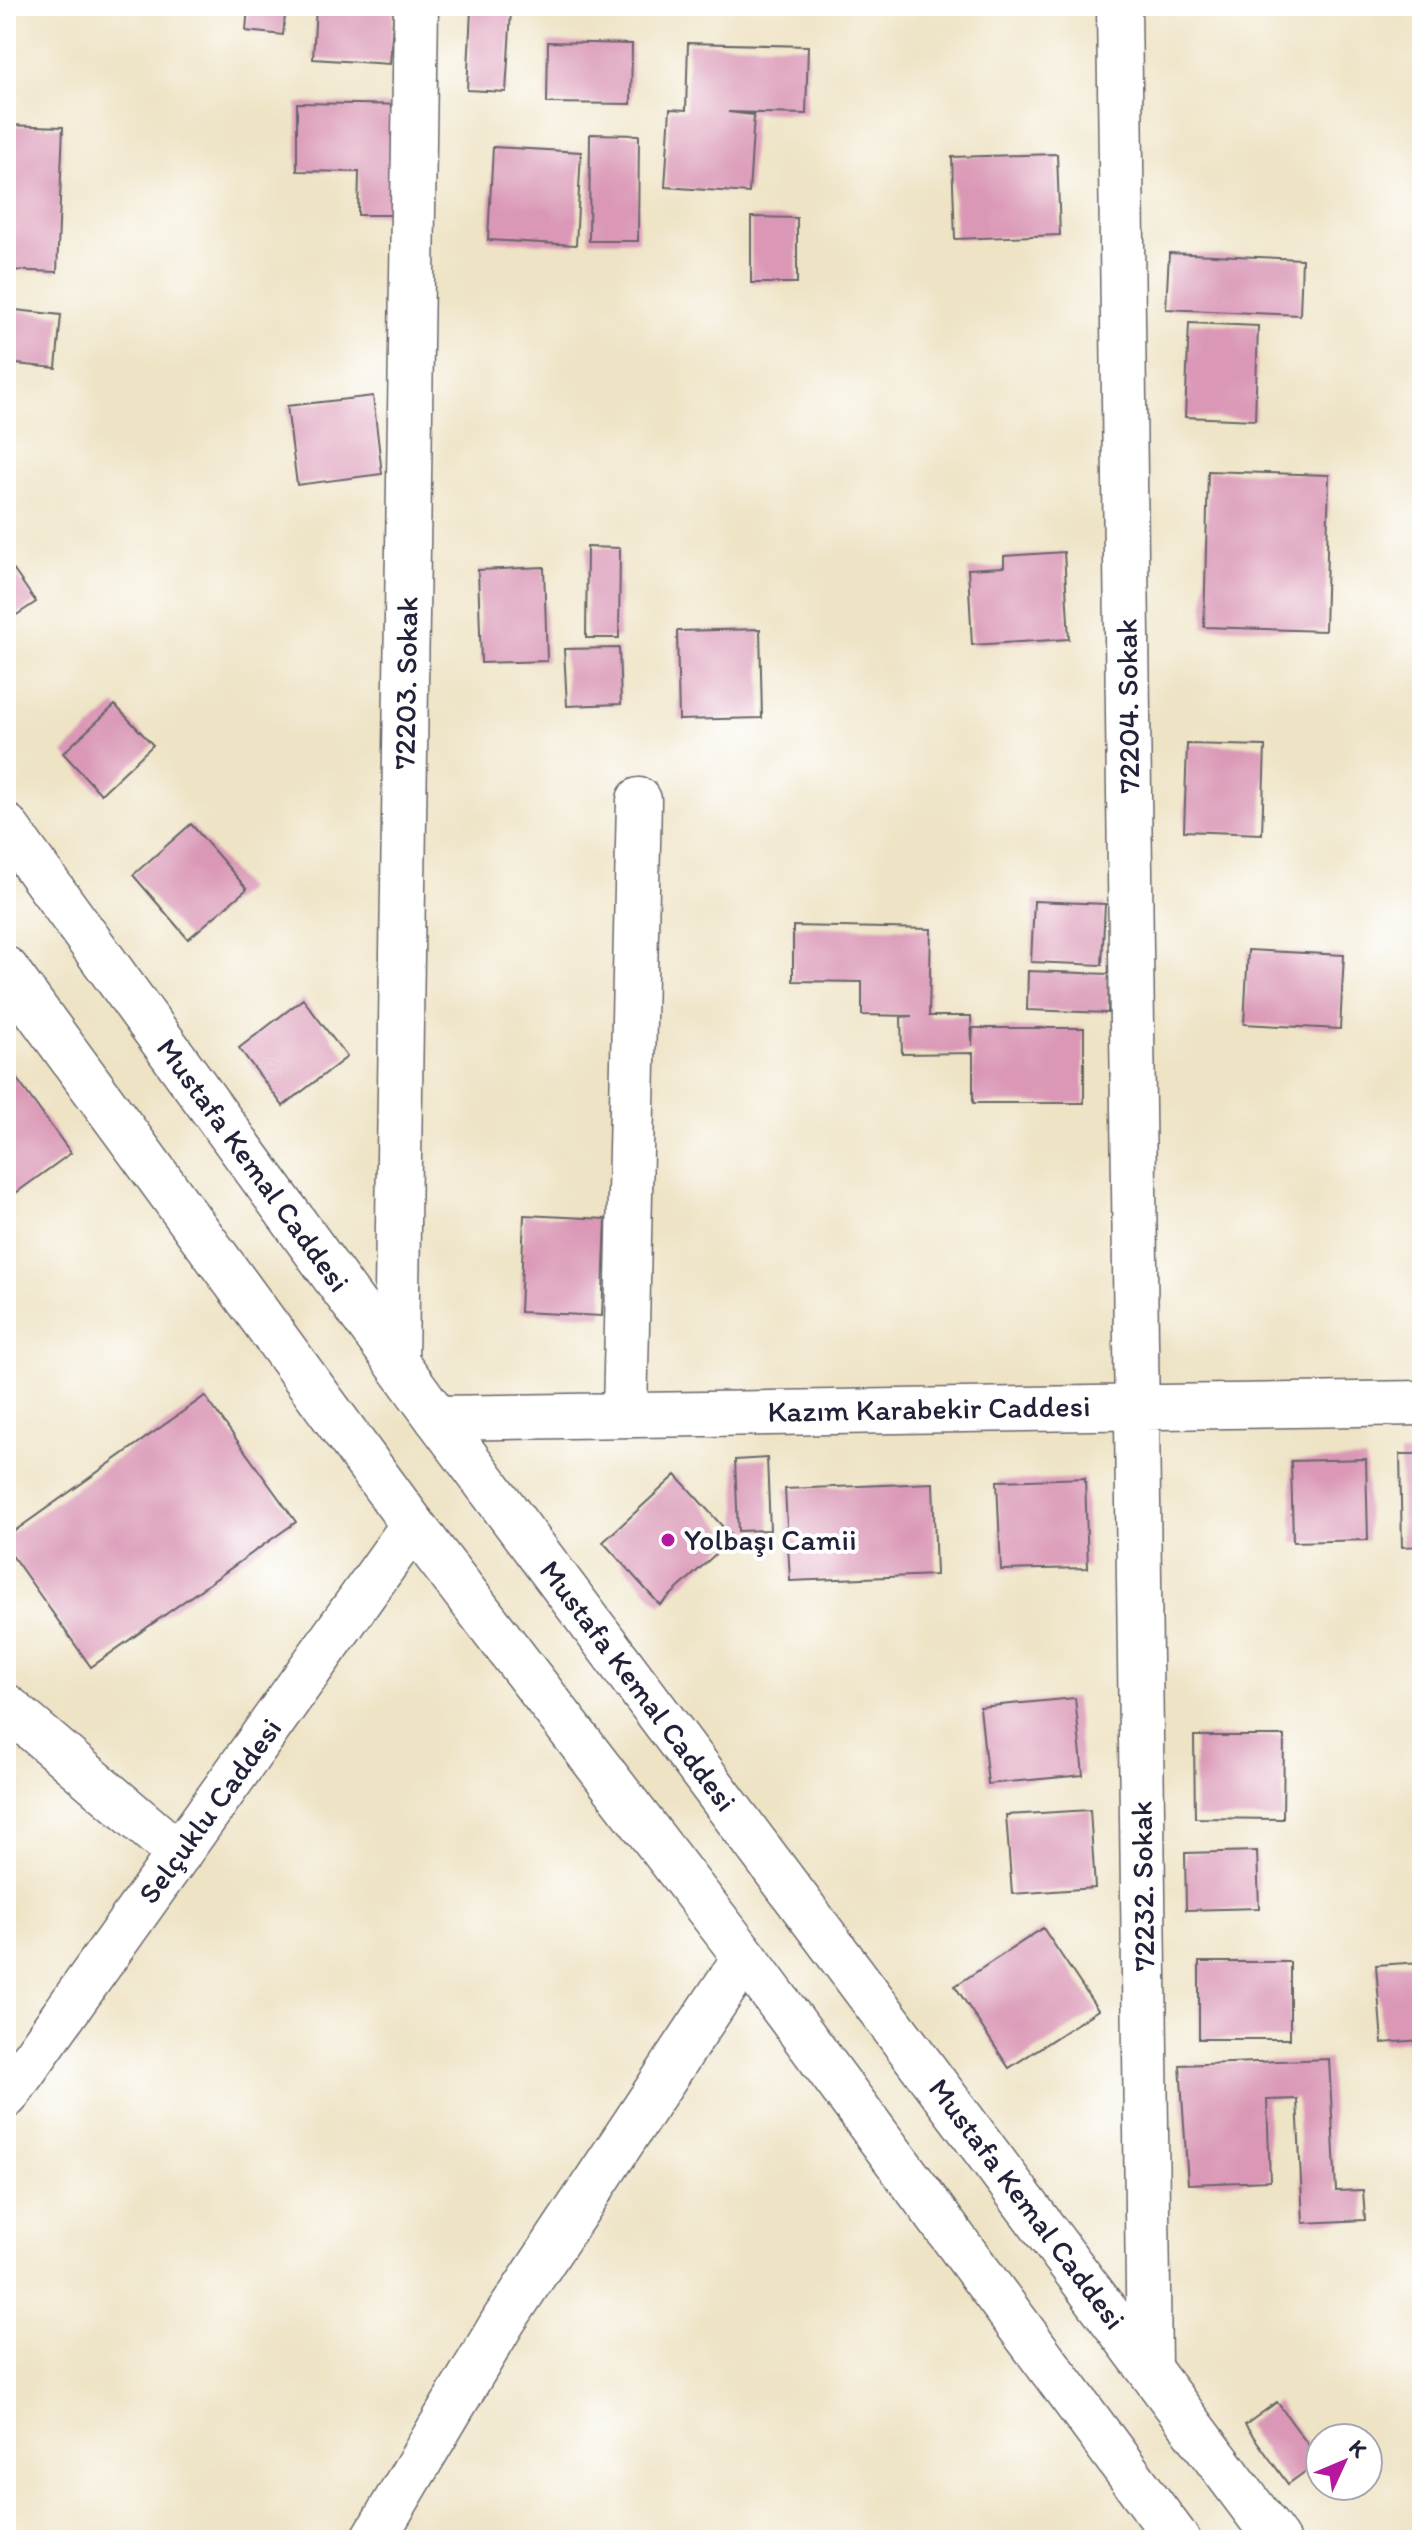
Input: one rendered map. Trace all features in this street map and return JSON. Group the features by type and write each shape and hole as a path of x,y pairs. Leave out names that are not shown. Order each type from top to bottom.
{"street":[{"name":"72203. Sokak","path":"396,1361 416,6"},
{"name":"72204. Sokak","path":"1119,6 1138,1406"},
{"path":"625,1413 639,800"},
{"name":"Mustafa Kemal Caddesi","path":"6,826 437,1418 1277,2540"},
{"path":"6,969 413,1525 745,1957 1178,2540"},
{"name":"Kazım Karabekir Caddesi","path":"437,1418 1422,1403"},
{"name":"72232. Sokak","path":"1138,1406 1149,2366"},
{"name":"Selçuklu Caddesi","path":"6,2096 413,1525"},
{"path":"6,1706 179,1854"},
{"path":"373,2540 504,2320 745,1957"}],"building":[{"path":"248,6 286,6 283,35 246,31"},
{"path":"316,6 394,7 390,64 313,59"},
{"path":"471,9 511,11 506,92 467,90"},
{"path":"548,42 632,44 631,104 547,103"},
{"path":"688,43 808,46 806,114 728,112 754,115 749,193 665,187 670,109 686,110"},
{"path":"297,103 414,105 413,215 358,215 359,172 297,171"},
{"path":"6,125 63,127 57,272 6,270"},
{"path":"590,134 639,135 638,241 589,241"},
{"path":"493,147 581,152 576,245 488,240"},
{"path":"1057,154 1060,235 955,239 952,157"},
{"path":"751,217 797,218 797,283 751,283"},
{"path":"1169,253 1302,259 1300,315 1166,309"},
{"path":"6,309 61,315 56,368 6,363"},
{"path":"1189,323 1258,326 1255,420 1185,417"},
{"path":"373,396 382,474 297,485 287,406"},
{"path":"1208,471 1329,475 1325,631 1204,627"},
{"path":"587,547 620,548 619,638 586,638"},
{"path":"1064,552 1069,639 972,645 968,569 1004,567 1004,556"},
{"path":"6,559 36,602 6,622"},
{"path":"544,567 547,661 481,663 478,570"},
{"path":"760,629 762,718 679,720 677,631"},
{"path":"619,648 621,704 567,706 564,649"},
{"path":"115,705 153,745 101,794 63,753"},
{"path":"1187,744 1265,746 1262,834 1184,831"},
{"path":"191,824 247,889 188,939 133,875"},
{"path":"1034,901 1105,904 1102,965 1031,962"},
{"path":"793,926 931,929 929,1016 971,1016 972,1046 973,1028 1084,1028 1084,1103 973,1103 973,1053 902,1054 901,1017 912,1016 862,1015 862,982 793,981"},
{"path":"1248,950 1344,955 1340,1029 1244,1024"},
{"path":"1028,971 1109,974 1108,1013 1027,1010"},
{"path":"303,999 347,1057 283,1106 239,1048"},
{"path":"6,1064 71,1153 6,1200"},
{"path":"524,1215 606,1219 602,1316 520,1312"},
{"path":"205,1396 296,1522 91,1667 6,1547 6,1537"},
{"path":"1400,1454 1422,1454 1422,1546 1402,1547"},
{"path":"767,1458 770,1530 738,1531 735,1460"},
{"path":"1366,1459 1368,1540 1293,1542 1291,1461"},
{"name":"Yolbaşı Camii","path":"676,1475 733,1538 660,1605 603,1542"},
{"path":"1085,1478 1088,1568 1001,1570 997,1481"},
{"path":"933,1483 936,1575 790,1581 785,1489"},
{"path":"1075,1698 1083,1775 988,1784 980,1707"},
{"path":"1194,1736 1284,1736 1283,1819 1195,1818"},
{"path":"1090,1810 1095,1888 1012,1894 1006,1815"},
{"path":"1257,1851 1259,1908 1186,1910 1185,1853"},
{"path":"1043,1928 1098,2010 1009,2068 955,1986"},
{"path":"1199,1962 1290,1962 1290,2039 1199,2039"},
{"path":"1422,1962 1422,2040 1382,2043 1376,1965"},
{"path":"1329,2059 1336,2191 1363,2190 1365,2220 1303,2223 1297,2099 1267,2100 1270,2181 1188,2184 1180,2065"},
{"path":"1277,2402 1304,2439 1304,2472 1288,2484 1245,2425"}],"place":[{"name":"Yolbaşı Camii","path":"668,1540"}]}
